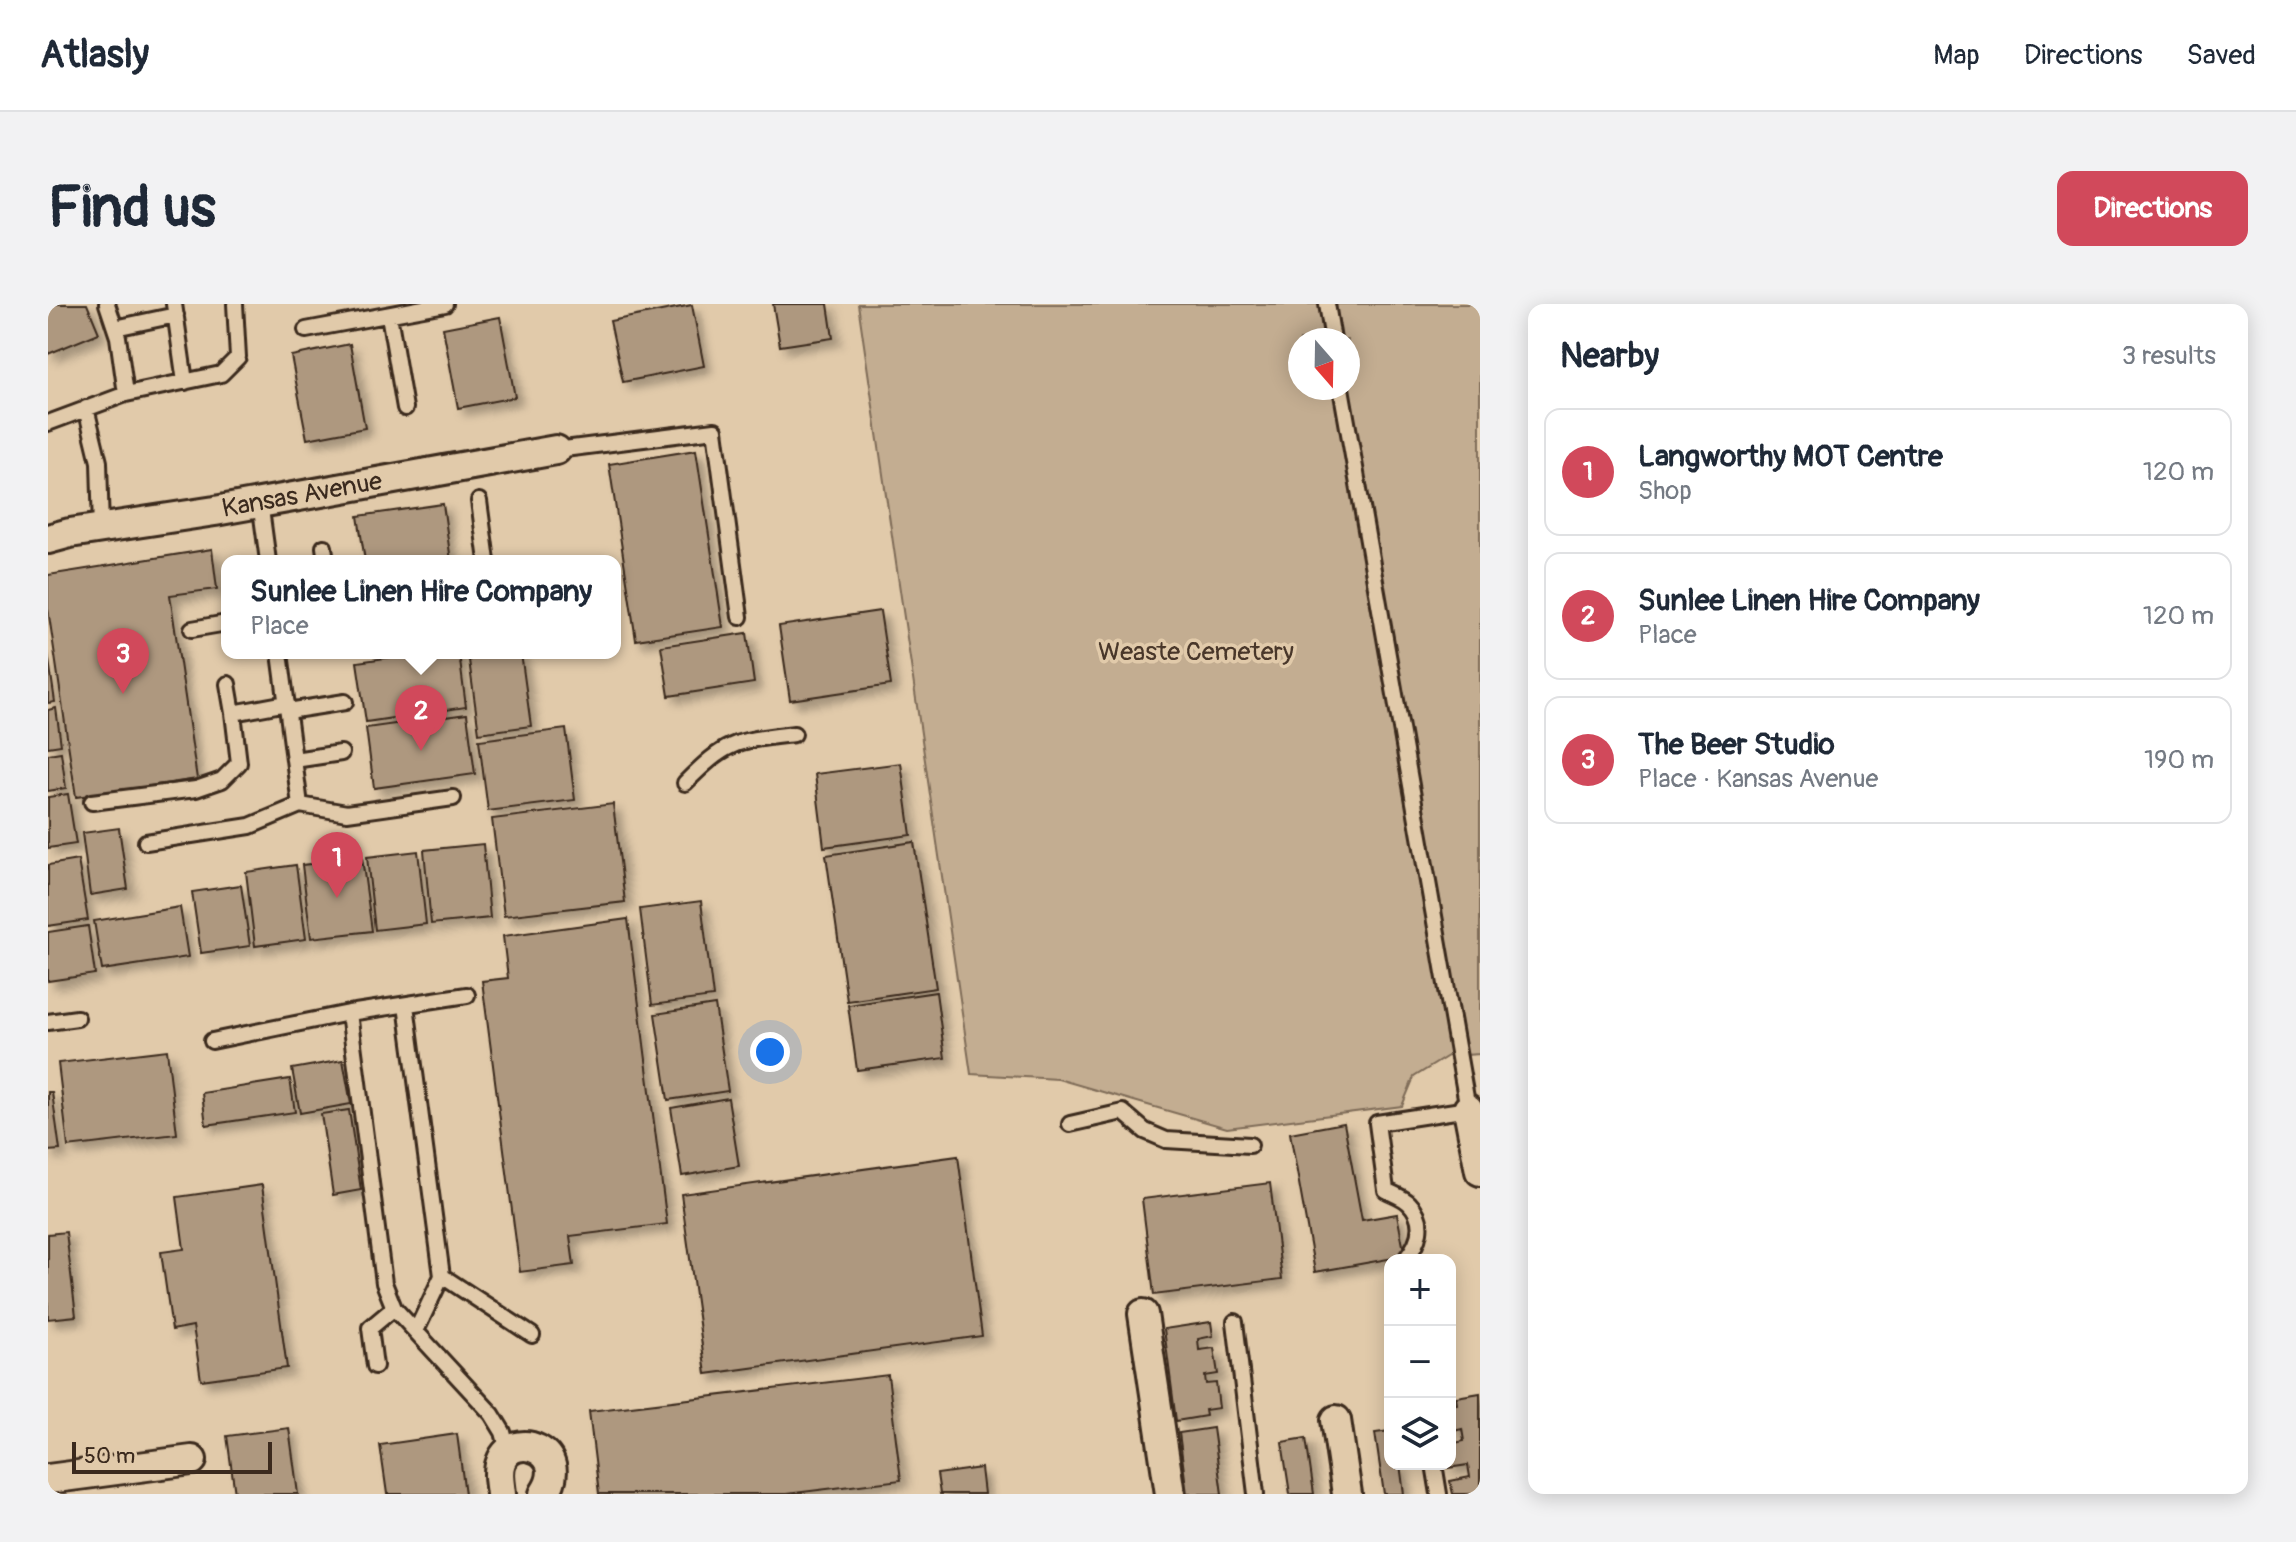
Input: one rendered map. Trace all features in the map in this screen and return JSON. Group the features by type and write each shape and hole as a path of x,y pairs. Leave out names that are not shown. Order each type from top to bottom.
{"street":[{"name":"Kansas Avenue","path":"48,539 556,450"},
{"path":"1468,1109 1480,1171"},
{"path":"1143,1314 1170,1494"},
{"path":"1336,1420 1347,1494"},
{"path":"501,1494 501,1460 508,1451 532,1446 550,1460 554,1472 544,1494"},
{"path":"48,1479 192,1460"}],"lane":[{"path":"107,304 115,328 126,394"},
{"path":"48,423 126,394 221,374 238,357 235,304"},
{"path":"306,330 445,304"},
{"path":"1327,304 1331,328"},
{"path":"115,328 175,310 185,382"},
{"path":"389,315 405,408"},
{"path":"1343,400 1468,1109 1377,1123 1386,1190 1409,1202 1421,1233 1410,1254"},
{"path":"86,408 99,462 101,529"},
{"path":"556,450 715,430 740,617"},
{"path":"479,501 486,555"},
{"path":"260,502 267,555"},
{"path":"192,629 221,624"},
{"path":"281,659 300,805"},
{"path":"92,802 196,789 222,780 239,763 228,684"},
{"path":"233,713 345,702"},
{"path":"685,783 721,749 742,741 794,734"},
{"path":"294,760 341,753"},
{"path":"146,842 250,826 300,805 347,813 453,798"},
{"path":"212,1041 349,1013 467,995"},
{"path":"406,1005 442,1276 416,1331"},
{"path":"349,1013 384,1283 394,1308 492,1414 503,1432 508,1451"},
{"path":"48,1022 77,1018"},
{"path":"1070,1124 1123,1112 1145,1131 1166,1140 1250,1145"},
{"path":"442,1276 532,1335"},
{"path":"375,1366 370,1328 394,1308"},
{"path":"1235,1322 1256,1494"},
{"path":"1435,1470 1439,1494"}],"green space":[{"name":"Weaste Cemetery","path":"858,304 1480,304 1480,1054 1448,1056 1414,1077 1402,1106 1227,1128 1058,1079 971,1074"}],"building":[{"path":"48,304 87,304 99,333 48,354"},
{"path":"773,304 828,304 833,338 780,346"},
{"path":"692,305 704,366 623,382 610,321"},
{"path":"500,317 515,397 458,408 443,328"},
{"path":"350,344 365,428 307,439 291,356"},
{"path":"696,450 723,627 636,640 609,464"},
{"path":"443,504 450,555 364,555 358,516"},
{"path":"212,549 217,589 170,595 197,779 76,797 48,609 48,575"},
{"path":"880,611 891,685 790,700 779,626"},
{"path":"747,633 754,683 669,696 661,646"},
{"path":"48,653 55,702 48,703"},
{"path":"460,659 466,707 366,722 357,662"},
{"path":"469,659 522,659 531,726 479,733"},
{"path":"56,708 61,745 48,747 48,710"},
{"path":"467,714 475,774 374,788 366,728"},
{"path":"566,729 575,800 488,811 479,740"},
{"path":"61,752 66,788 48,791 48,754"},
{"path":"901,763 911,835 824,847 815,774"},
{"path":"68,794 76,844 48,848 48,797"},
{"path":"613,804 625,902 504,916 492,819"},
{"path":"119,828 128,889 90,895 82,833"},
{"path":"914,842 936,988 847,1001 826,855"},
{"path":"483,844 490,918 431,924 424,850"},
{"path":"418,851 426,924 375,930 367,857"},
{"path":"362,858 372,931 311,938 302,865"},
{"path":"78,860 88,920 48,926 48,865"},
{"path":"296,865 306,939 255,946 246,872"},
{"path":"241,885 250,946 201,953 192,892"},
{"path":"701,901 713,997 652,1005 640,909"},
{"path":"180,907 188,957 102,970 94,921"},
{"path":"628,919 667,1224 570,1236 574,1265 520,1272 482,981 508,978 503,936"},
{"path":"88,926 95,974 48,981 48,932"},
{"path":"936,992 945,1058 857,1070 848,1005"},
{"path":"715,1005 728,1091 668,1100 655,1014"},
{"path":"167,1050 177,1134 68,1147 58,1063"},
{"path":"343,1060 351,1104 300,1113 292,1069"},
{"path":"290,1079 295,1112 206,1125 202,1093"},
{"path":"48,1092 52,1092 60,1150 48,1151"},
{"path":"728,1098 739,1166 682,1176 671,1108"},
{"path":"349,1110 361,1190 333,1195 321,1114"},
{"path":"1344,1123 1362,1220 1397,1214 1405,1254 1384,1254 1384,1260 1315,1272 1290,1133"},
{"path":"958,1156 982,1336 706,1374 681,1194"},
{"path":"1270,1183 1282,1279 1154,1295 1142,1199"},
{"path":"262,1185 287,1368 201,1380 193,1326 172,1330 161,1252 184,1249 177,1197"},
{"path":"66,1232 76,1316 48,1319 48,1234"},
{"path":"1211,1322 1213,1336 1198,1339 1199,1350 1214,1348 1218,1374 1205,1376 1206,1384 1216,1383 1219,1408 1205,1410 1206,1416 1176,1421 1164,1329"},
{"path":"888,1375 901,1480 786,1494 599,1494 589,1411"},
{"path":"1480,1393 1480,1494 1453,1494 1450,1481 1470,1477 1468,1465 1456,1467 1456,1443 1464,1441 1462,1429 1456,1430 1456,1397"},
{"path":"289,1428 298,1494 235,1494 227,1436"},
{"path":"1213,1428 1222,1494 1187,1494 1179,1433"},
{"path":"1384,1432 1384,1470 1401,1470 1404,1494 1384,1494 1375,1433"},
{"path":"457,1434 465,1494 387,1494 380,1445"},
{"path":"1306,1438 1314,1494 1290,1494 1282,1442"},
{"path":"981,1468 984,1494 940,1494 937,1474"}],"place":[{"name":"The Beer Studio","path":"123,694"},
{"name":"Sunlee Linen Hire Company","path":"421,751"},
{"name":"Langworthy MOT Centre","path":"337,898"}]}
